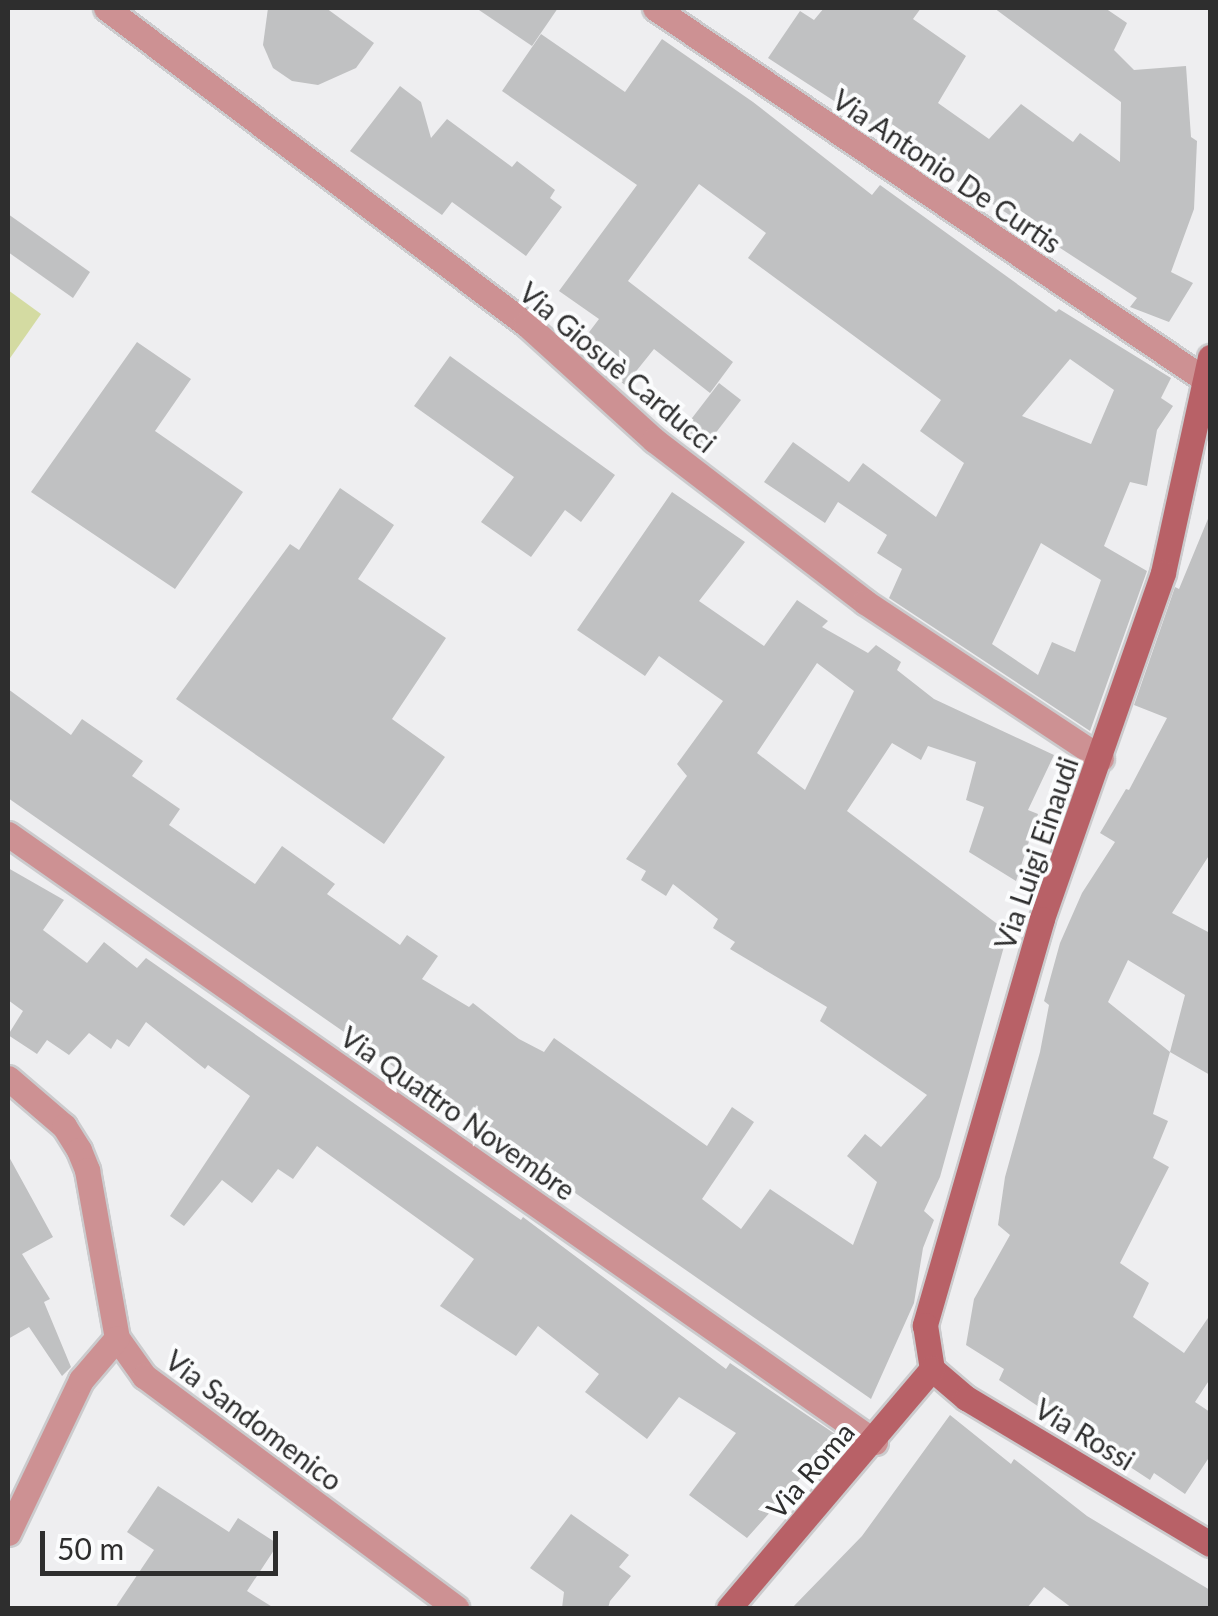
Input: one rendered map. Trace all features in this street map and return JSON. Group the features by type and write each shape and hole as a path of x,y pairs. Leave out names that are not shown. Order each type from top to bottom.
{"street":[{"name":"Via Giosuè Carducci","path":"106,8 526,324 654,440 866,602 1101,758"},
{"name":"Via Antonio De Curtis","path":"655,8 1208,369"},
{"name":"Via Luigi Einaudi","path":"932,1370 925,1325 1042,919 1163,573 1208,369"},
{"name":"Via Quattro Novembre","path":"8,834 875,1442"},
{"name":"Via Sandomenico","path":"8,1078 64,1126 79,1150 87,1170 117,1338 144,1376 456,1608"},
{"path":"8,1533 81,1380 117,1338"},
{"name":"Via Roma","path":"729,1608 875,1442 932,1370"},
{"name":"Via Rossi","path":"932,1370 966,1398 1210,1544"}],"green space":[{"path":"8,290 41,314 8,361"}],"building":[{"path":"268,8 326,8 374,43 356,68 318,85 292,81 273,68 263,45"},
{"path":"476,8 558,8 532,46"},
{"path":"824,8 921,8 913,19 966,56 938,103 989,139 1021,104 1073,142 1080,133 1120,162 1121,102 994,8 1105,8 1127,23 1114,50 1134,70 1186,66 1191,137 1197,141 1194,209 1171,272 1193,283 1169,322 1130,307 1137,298 768,58 800,11 814,20"},
{"path":"541,34 625,92 662,39 753,102 872,195 880,185 1056,312 1059,309 1171,378 1161,398 1173,406 1157,430 1147,486 1130,482 1104,546 1147,571 1090,731 889,598 902,569 877,553 887,535 838,502 825,523 764,482 793,442 849,482 863,463 936,517 964,463 920,431 941,400 748,258 766,233 699,184 628,281 733,362 710,393 654,349 625,385 577,348 599,319 559,291 637,185 502,91","holes":["1070,359 1114,390 1091,444 1022,416","1041,543 1101,580 1075,652 1052,642 1038,675 992,644"]},
{"path":"400,86 421,102 431,138 447,119 512,167 517,161 555,190 550,198 562,207 526,256 452,202 442,215 350,151"},
{"path":"8,214 90,272 73,298 8,252"},
{"path":"137,342 191,379 155,431 243,492 175,589 31,492"},
{"path":"450,356 615,475 581,522 565,510 531,557 481,522 514,477 414,406"},
{"path":"719,383 741,400 701,452 679,435"},
{"path":"340,488 394,525 358,579 446,638 392,719 445,757 384,844 176,699 290,544 299,550"},
{"path":"672,492 745,542 699,601 764,646 797,600 828,621 822,627 868,653 876,645 901,662 897,670 934,699 1054,755 1028,810 1038,814 1016,881 969,852 984,807 966,800 976,762 928,746 921,760 892,743 847,811 1008,932 940,1177 924,1211 934,1220 923,1248 914,1303 871,1399 8,798 8,689 71,735 82,719 143,761 132,776 180,809 169,825 255,884 282,846 335,884 327,894 400,945 407,935 438,956 422,979 469,1007 473,1003 519,1039 544,1052 554,1038 707,1146 732,1107 754,1122 702,1199 741,1229 770,1189 853,1245 877,1182 847,1156 865,1134 881,1147 927,1095 820,1021 827,1007 730,949 735,942 713,928 718,919 673,884 666,896 641,880 646,871 626,859 687,776 677,764 723,701 659,656 645,676 577,630","holes":["817,663 854,691 805,790 757,753"]},
{"path":"1210,514 1210,854 1172,913 1210,933 1210,1075 1170,1052 1153,1114 1168,1121 1153,1158 1169,1167 1120,1263 1149,1283 1133,1317 1184,1353 1210,1315 1210,1379 1195,1402 1210,1412 1210,1456 1185,1494 1154,1473 1150,1480 999,1380 1004,1369 966,1345 974,1299 1010,1235 998,1225 1005,1177 1040,1052 1049,1005 1044,1001 1060,943 1082,893 1115,842 1100,833 1126,789 1129,790 1167,718 1134,705 1175,587 1179,589","holes":["1128,960 1185,995 1170,1052 1108,1002"]},
{"path":"8,868 64,900 43,930 87,963 104,942 137,968 146,958 521,1220 523,1217 726,1369 730,1363 838,1436 747,1538 689,1495 736,1433 679,1397 647,1439 585,1392 599,1374 538,1326 516,1356 440,1306 474,1259 317,1146 293,1179 278,1169 252,1203 222,1180 184,1226 170,1216 250,1096 208,1065 205,1069 146,1022 129,1047 117,1039 111,1049 89,1033 69,1055 47,1040 37,1054 8,1035 23,1011 8,1000"},
{"path":"8,1155 53,1237 22,1254 50,1299 44,1302 71,1367 62,1376 29,1327 8,1339"},
{"path":"950,1415 1011,1464 1014,1459 1087,1516 1210,1590 1210,1608 1072,1608 1044,1587 1027,1608 792,1608 862,1536"},
{"path":"158,1486 229,1532 238,1518 278,1544 247,1591 274,1608 115,1608 154,1550 127,1532"},
{"path":"571,1514 629,1555 619,1567 631,1576 608,1608 562,1608 564,1592 530,1568"}]}
